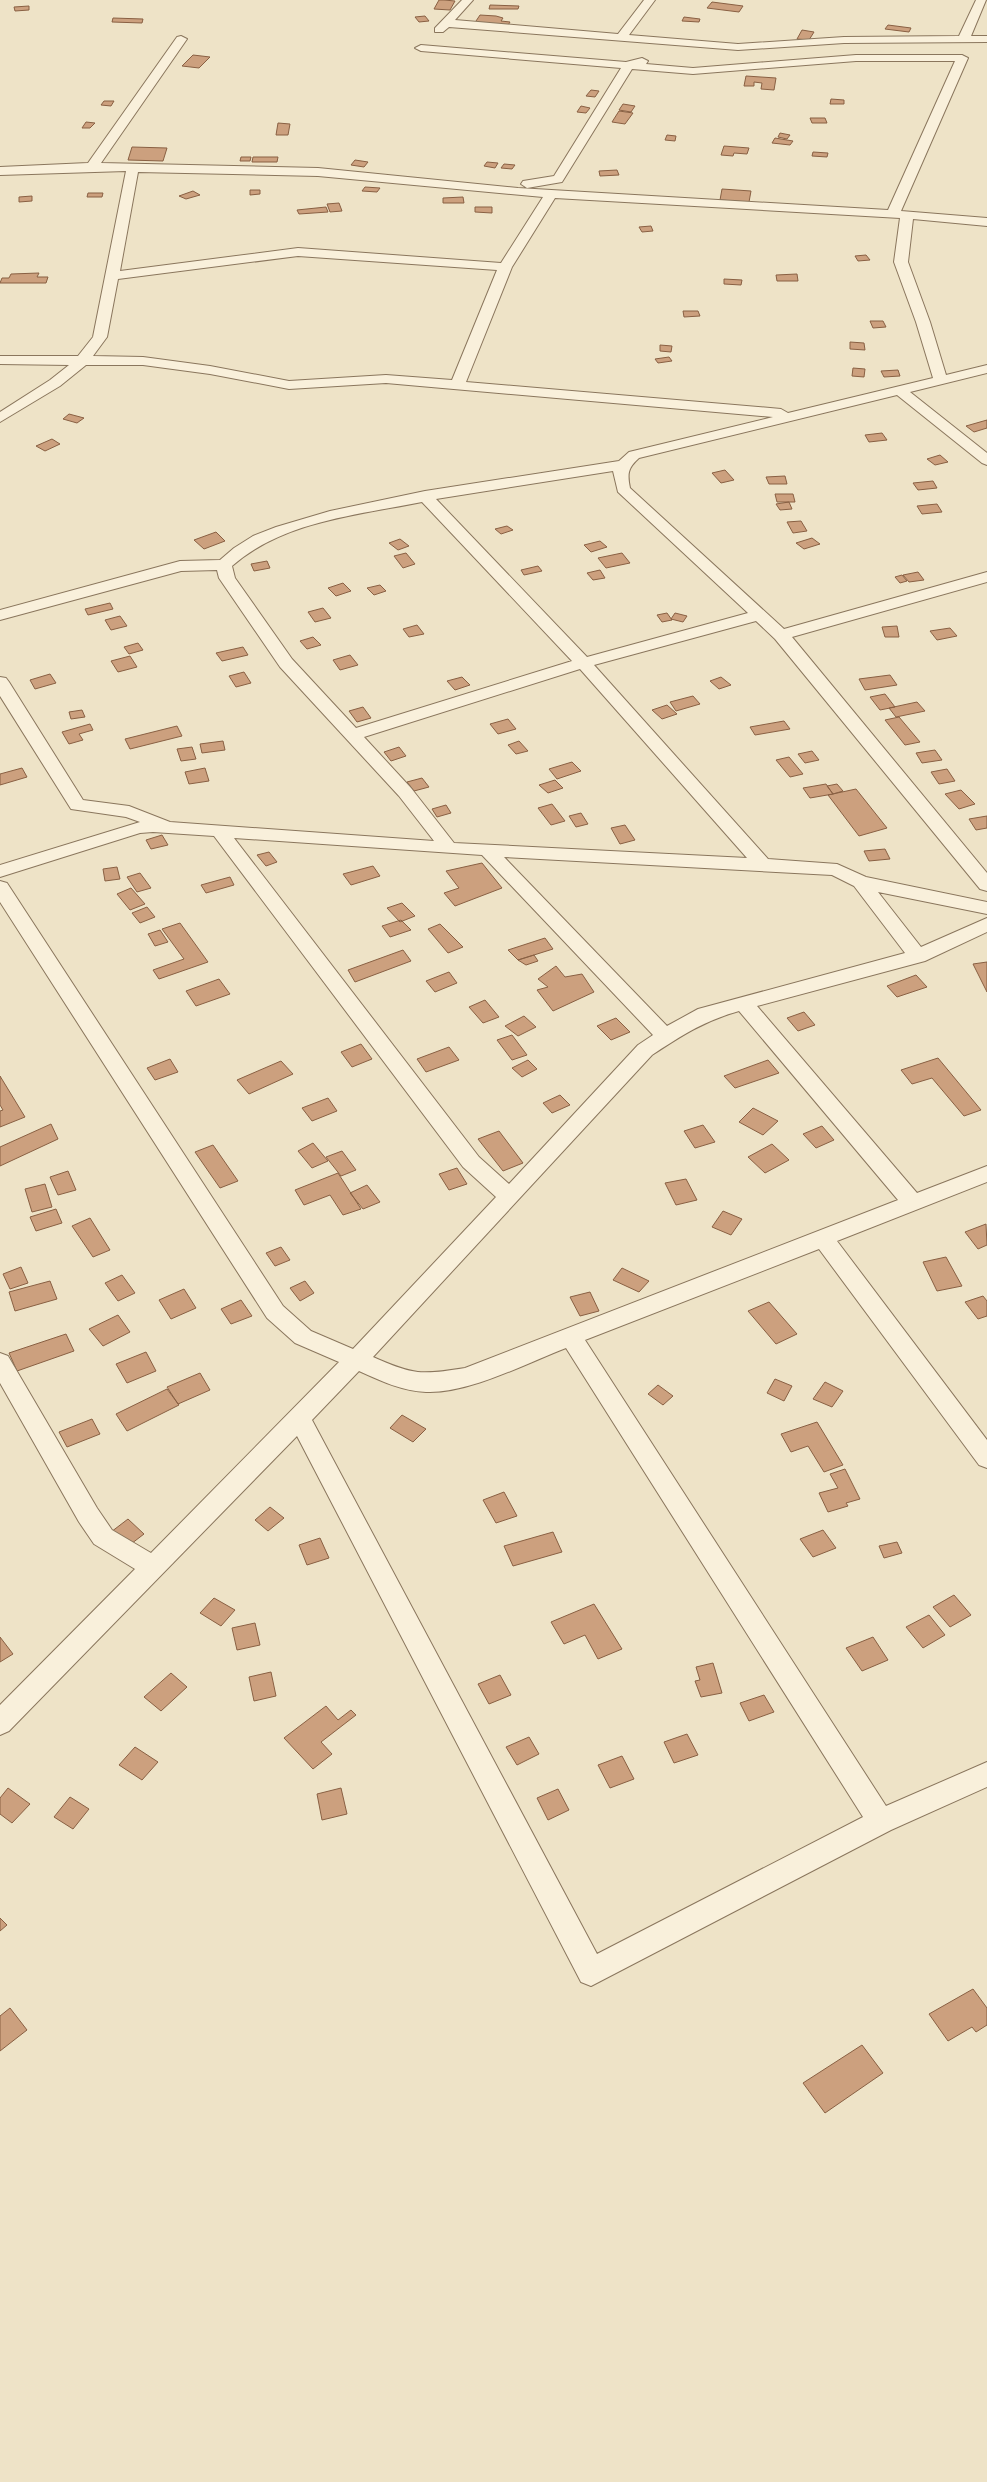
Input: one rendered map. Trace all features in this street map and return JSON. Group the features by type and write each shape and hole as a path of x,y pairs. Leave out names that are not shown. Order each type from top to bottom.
{"street":[{"path":"468,0 421,48 630,64 693,71 856,58 962,58 894,214"},
{"path":"620,38 650,0"},
{"path":"964,38 981,0"},
{"path":"446,22 738,47 844,40 987,39"},
{"path":"92,167 181,39"},
{"path":"472,187 542,183 558,179 630,64 661,55 681,43"},
{"path":"0,171 92,167 318,172 551,194 894,214 987,222"},
{"path":"0,418 72,371 91,353 100,338 133,168"},
{"path":"457,385 505,267 551,194"},
{"path":"907,215 901,262 923,322 940,380"},
{"path":"112,276 298,252 505,267"},
{"path":"0,360 85,359 143,361 210,370 289,385 386,379 798,414"},
{"path":"0,615 180,566 224,565 233,555 283,530 329,516 522,478 622,465 634,455 987,369"},
{"path":"899,390 987,460"},
{"path":"622,465 620,473 623,489 781,635 987,885"},
{"path":"425,496 583,664 763,864"},
{"path":"224,565 227,578 286,663 351,736 405,792 449,848"},
{"path":"781,635 987,577"},
{"path":"351,736 583,664 759,615"},
{"path":"0,682 77,805 129,812 173,828"},
{"path":"0,871 138,828 173,828 219,830 449,848 818,867 837,870 861,882 987,908"},
{"path":"219,830 472,1162 510,1197"},
{"path":"487,850 665,1036"},
{"path":"861,882 918,956"},
{"path":"0,887 275,1312 303,1336 400,1379 427,1383 447,1382 467,1378 987,1174"},
{"path":"0,1723 356,1360 510,1197 645,1050 665,1036 705,1014 918,956 987,924"},
{"path":"744,1003 912,1204"},
{"path":"824,1238 987,1458"},
{"path":"571,1337 881,1820"},
{"path":"0,1362 84,1509 103,1537 153,1567"},
{"path":"299,1418 591,1972 881,1820 987,1774"}],"building":[{"path":"439,0 455,1 450,10 434,9"},
{"path":"712,2 743,6 739,12 707,8"},
{"path":"490,5 519,6 518,9 489,9"},
{"path":"29,6 29,10 15,11 14,7"},
{"path":"480,15 496,16 503,18 501,21 510,22 507,27 474,24"},
{"path":"425,16 429,21 419,22 415,17"},
{"path":"684,17 700,19 699,22 682,21"},
{"path":"113,18 143,19 142,23 112,22"},
{"path":"888,25 911,28 909,32 885,29"},
{"path":"802,30 814,32 809,40 797,39"},
{"path":"193,55 210,57 199,68 182,66"},
{"path":"746,76 776,78 774,90 761,89 762,83 754,82 754,86 744,86"},
{"path":"591,90 599,91 595,97 586,96"},
{"path":"831,99 844,100 844,104 830,104"},
{"path":"104,101 114,101 111,106 101,105"},
{"path":"623,104 635,106 631,112 619,110"},
{"path":"581,106 590,108 586,113 577,112"},
{"path":"619,111 633,113 625,124 612,122"},
{"path":"810,118 825,118 827,123 812,123"},
{"path":"86,122 95,123 90,128 82,128"},
{"path":"278,123 290,124 288,135 276,135"},
{"path":"780,133 790,135 787,139 778,137"},
{"path":"667,135 676,136 675,141 665,140"},
{"path":"775,138 793,141 790,145 772,143"},
{"path":"724,146 749,148 747,154 734,153 733,156 721,155"},
{"path":"132,147 167,148 163,161 128,160"},
{"path":"813,152 828,153 827,157 812,156"},
{"path":"241,157 251,157 250,161 240,161"},
{"path":"253,157 278,157 277,162 252,162"},
{"path":"355,160 368,162 364,167 351,165"},
{"path":"487,162 498,163 495,168 484,166"},
{"path":"504,164 515,165 512,169 501,168"},
{"path":"617,170 619,175 600,176 599,171"},
{"path":"365,187 380,188 377,192 362,191"},
{"path":"722,189 751,191 749,202 720,200"},
{"path":"250,190 260,190 260,194 250,195"},
{"path":"193,191 200,195 186,199 179,196"},
{"path":"88,193 103,193 102,197 87,197"},
{"path":"32,196 32,201 19,202 19,197"},
{"path":"463,197 464,203 443,203 443,198"},
{"path":"339,203 342,211 330,212 327,204"},
{"path":"326,207 328,212 299,214 297,210"},
{"path":"475,207 492,207 492,213 475,212"},
{"path":"651,226 653,231 642,232 639,227"},
{"path":"866,255 870,260 858,261 855,256"},
{"path":"39,273 37,277 48,277 46,283 0,283 2,278 9,278 11,274"},
{"path":"797,274 798,281 777,281 776,275"},
{"path":"724,279 742,280 741,285 724,284"},
{"path":"683,311 698,311 700,316 684,317"},
{"path":"870,321 883,321 886,327 873,328"},
{"path":"850,342 864,343 865,350 850,349"},
{"path":"660,345 672,346 671,352 660,351"},
{"path":"669,357 672,361 658,363 655,359"},
{"path":"853,368 865,369 864,377 852,376"},
{"path":"898,370 900,376 884,377 881,371"},
{"path":"69,414 84,418 77,423 63,419"},
{"path":"987,420 987,428 974,432 966,426"},
{"path":"882,433 887,440 869,442 865,435"},
{"path":"52,439 60,444 45,451 36,446"},
{"path":"940,455 948,462 935,465 927,459"},
{"path":"725,470 734,480 721,483 712,473"},
{"path":"785,476 787,484 769,484 766,477"},
{"path":"933,481 937,488 918,490 913,483"},
{"path":"775,494 793,494 795,502 777,502"},
{"path":"789,502 792,509 780,510 776,504"},
{"path":"937,504 942,512 922,514 917,506"},
{"path":"801,521 807,531 793,533 787,522"},
{"path":"507,526 513,530 501,534 495,529"},
{"path":"216,532 225,541 204,549 194,540"},
{"path":"812,538 820,544 804,549 796,543"},
{"path":"400,539 409,546 398,550 389,543"},
{"path":"600,541 607,547 591,552 584,545"},
{"path":"406,553 415,564 403,568 394,556"},
{"path":"622,553 630,563 606,568 598,558"},
{"path":"267,561 270,568 254,571 251,564"},
{"path":"538,566 542,571 524,575 521,570"},
{"path":"600,570 605,578 593,580 587,573"},
{"path":"918,572 924,580 909,582 903,575"},
{"path":"902,575 907,581 900,583 895,577"},
{"path":"343,583 351,591 336,596 328,588"},
{"path":"380,585 386,591 374,595 367,588"},
{"path":"110,603 113,609 88,615 85,609"},
{"path":"323,608 331,618 315,622 308,612"},
{"path":"667,613 672,620 662,622 657,615"},
{"path":"675,613 687,616 683,622 671,619"},
{"path":"120,616 127,626 111,630 105,620"},
{"path":"417,625 424,634 409,637 403,629"},
{"path":"897,626 899,637 885,637 882,627"},
{"path":"950,628 957,636 937,640 930,631"},
{"path":"313,637 321,645 307,649 300,641"},
{"path":"138,643 143,650 129,654 124,647"},
{"path":"243,647 248,655 222,661 216,653"},
{"path":"350,655 358,665 340,670 333,660"},
{"path":"130,656 137,667 118,672 111,661"},
{"path":"244,672 251,683 236,687 229,676"},
{"path":"50,674 56,683 35,689 30,680"},
{"path":"890,675 897,685 865,690 859,679"},
{"path":"462,677 470,685 455,690 447,681"},
{"path":"721,677 731,685 719,689 710,681"},
{"path":"885,694 895,707 880,710 870,697"},
{"path":"693,696 700,704 676,711 670,702"},
{"path":"917,702 925,711 896,717 889,708"},
{"path":"667,705 677,714 662,719 652,710"},
{"path":"363,707 371,718 357,722 349,711"},
{"path":"82,710 85,717 71,719 69,712"},
{"path":"899,717 920,742 905,745 885,720"},
{"path":"508,719 516,729 498,734 490,724"},
{"path":"784,721 790,729 755,735 750,727"},
{"path":"90,724 93,730 79,734 83,740 69,744 62,732"},
{"path":"177,726 182,736 130,749 125,739"},
{"path":"223,741 225,750 202,753 200,744"},
{"path":"519,741 528,751 516,754 508,745"},
{"path":"192,747 196,759 181,761 177,749"},
{"path":"399,747 406,756 391,761 384,752"},
{"path":"935,750 942,760 922,763 916,753"},
{"path":"812,751 819,760 805,763 798,754"},
{"path":"789,757 803,774 790,777 776,760"},
{"path":"572,762 581,771 557,779 549,769"},
{"path":"22,768 27,777 0,785 0,774"},
{"path":"205,768 209,781 189,784 185,772"},
{"path":"947,769 955,781 939,784 931,772"},
{"path":"422,778 429,787 414,791 407,782"},
{"path":"555,780 563,788 548,793 539,785"},
{"path":"826,784 833,794 810,798 803,788"},
{"path":"837,784 843,791 833,794 827,786"},
{"path":"856,789 887,828 859,836 828,795"},
{"path":"961,790 975,804 959,809 945,794"},
{"path":"552,804 565,821 551,825 538,808"},
{"path":"446,805 451,813 437,817 432,809"},
{"path":"581,813 588,824 576,827 569,816"},
{"path":"987,816 987,828 976,830 969,819"},
{"path":"625,825 635,840 620,844 611,828"},
{"path":"162,835 168,845 151,849 146,840"},
{"path":"885,849 890,859 869,861 864,851"},
{"path":"269,852 277,862 266,866 257,855"},
{"path":"482,863 502,888 455,906 444,893 459,888 446,871"},
{"path":"373,866 380,876 351,885 343,874"},
{"path":"117,867 120,879 105,881 103,869"},
{"path":"140,873 151,888 137,892 127,877"},
{"path":"230,877 234,885 206,893 201,885"},
{"path":"131,888 145,904 130,910 117,894"},
{"path":"402,903 415,916 400,922 387,908"},
{"path":"147,907 155,917 140,923 132,913"},
{"path":"401,920 411,930 390,937 382,926"},
{"path":"180,923 208,962 159,979 153,970 184,959 162,929"},
{"path":"440,924 463,947 448,953 428,929"},
{"path":"160,930 168,942 155,946 148,934"},
{"path":"545,938 553,949 518,960 508,950"},
{"path":"403,950 411,961 355,982 348,970"},
{"path":"534,955 538,961 526,965 518,960"},
{"path":"987,962 987,992 973,964"},
{"path":"556,966 565,977 582,974 594,992 553,1011 537,990 548,987 538,979"},
{"path":"449,972 457,983 435,992 426,981"},
{"path":"916,975 927,987 897,997 887,986"},
{"path":"219,979 230,994 196,1006 186,991"},
{"path":"485,1000 499,1017 483,1023 469,1007"},
{"path":"804,1012 815,1025 798,1031 787,1018"},
{"path":"524,1016 536,1027 518,1036 505,1026"},
{"path":"616,1018 630,1032 611,1040 597,1026"},
{"path":"512,1035 527,1055 512,1060 497,1040"},
{"path":"361,1044 372,1059 352,1067 341,1052"},
{"path":"449,1047 459,1060 426,1072 417,1059"},
{"path":"938,1058 981,1110 964,1116 932,1078 912,1084 901,1070"},
{"path":"170,1059 178,1072 155,1080 147,1068"},
{"path":"528,1060 537,1069 522,1077 512,1068"},
{"path":"768,1060 779,1073 735,1088 724,1076"},
{"path":"281,1061 293,1074 249,1094 237,1080"},
{"path":"0,1076 25,1117 0,1127 0,1111 3,1110 0,1105"},
{"path":"560,1095 570,1105 552,1113 543,1103"},
{"path":"328,1098 337,1111 312,1121 302,1108"},
{"path":"753,1108 778,1121 763,1135 739,1122"},
{"path":"51,1124 58,1139 0,1166 0,1147"},
{"path":"703,1125 715,1142 695,1148 684,1131"},
{"path":"822,1126 834,1140 816,1148 803,1134"},
{"path":"499,1131 523,1163 503,1171 478,1139"},
{"path":"313,1143 328,1161 312,1168 298,1151"},
{"path":"772,1144 789,1160 765,1173 748,1157"},
{"path":"213,1145 238,1181 220,1188 195,1152"},
{"path":"342,1151 356,1170 341,1176 326,1157"},
{"path":"457,1168 467,1184 449,1190 439,1174"},
{"path":"68,1171 76,1190 58,1195 50,1177"},
{"path":"338,1173 361,1209 343,1215 330,1195 304,1205 295,1190"},
{"path":"686,1179 697,1200 676,1205 665,1183"},
{"path":"45,1184 52,1207 32,1212 25,1189"},
{"path":"367,1185 380,1202 363,1209 350,1193"},
{"path":"56,1209 62,1223 36,1231 30,1217"},
{"path":"723,1211 742,1219 731,1235 712,1227"},
{"path":"90,1218 110,1250 93,1257 72,1226"},
{"path":"986,1224 987,1245 978,1249 965,1232"},
{"path":"281,1247 290,1260 275,1266 266,1253"},
{"path":"946,1257 962,1286 937,1291 923,1262"},
{"path":"21,1267 28,1283 10,1289 3,1274"},
{"path":"622,1268 649,1281 639,1292 613,1280"},
{"path":"122,1275 135,1293 118,1301 105,1283"},
{"path":"50,1281 57,1299 15,1311 9,1292"},
{"path":"305,1281 314,1293 300,1301 290,1288"},
{"path":"184,1289 196,1308 171,1319 159,1300"},
{"path":"590,1292 599,1311 580,1316 570,1297"},
{"path":"983,1296 987,1301 987,1316 978,1319 965,1302"},
{"path":"241,1300 252,1316 231,1324 221,1309"},
{"path":"769,1302 797,1334 776,1344 748,1311"},
{"path":"118,1315 130,1332 103,1346 89,1329"},
{"path":"66,1334 74,1351 17,1371 9,1353"},
{"path":"146,1352 156,1371 127,1383 116,1364"},
{"path":"200,1373 210,1390 178,1404 167,1387"},
{"path":"775,1379 792,1386 784,1401 767,1393"},
{"path":"825,1382 843,1391 832,1407 813,1399"},
{"path":"658,1385 673,1396 663,1405 648,1394"},
{"path":"167,1389 179,1405 127,1431 116,1414"},
{"path":"402,1415 426,1429 413,1442 390,1428"},
{"path":"92,1419 100,1434 67,1447 59,1432"},
{"path":"817,1422 843,1465 824,1472 808,1446 791,1452 781,1434"},
{"path":"845,1469 860,1499 846,1503 848,1506 828,1512 819,1493 838,1488 830,1474"},
{"path":"504,1492 517,1516 496,1523 483,1500"},
{"path":"270,1507 284,1518 268,1531 255,1520"},
{"path":"128,1519 144,1534 127,1547 111,1532"},
{"path":"823,1530 836,1548 813,1557 800,1539"},
{"path":"553,1532 562,1552 513,1566 504,1546"},
{"path":"320,1538 329,1558 307,1565 299,1545"},
{"path":"897,1542 902,1553 884,1558 879,1546"},
{"path":"954,1595 971,1615 950,1627 933,1607"},
{"path":"214,1598 235,1610 221,1626 200,1613"},
{"path":"594,1604 622,1649 598,1659 585,1635 564,1644 551,1622"},
{"path":"929,1615 945,1635 923,1648 906,1627"},
{"path":"255,1623 260,1645 237,1650 232,1628"},
{"path":"0,1637 13,1654 0,1662"},
{"path":"873,1637 888,1660 862,1671 846,1648"},
{"path":"713,1663 722,1693 701,1697 695,1681 700,1680 696,1667"},
{"path":"271,1672 276,1696 254,1701 249,1677"},
{"path":"171,1673 187,1687 161,1711 144,1697"},
{"path":"500,1675 511,1695 489,1704 478,1684"},
{"path":"764,1695 774,1712 749,1721 740,1703"},
{"path":"326,1706 338,1720 351,1710 356,1715 321,1742 332,1754 313,1769 284,1738"},
{"path":"687,1734 698,1755 674,1763 664,1742"},
{"path":"529,1737 539,1754 517,1765 506,1747"},
{"path":"135,1747 158,1762 142,1780 119,1765"},
{"path":"622,1756 634,1779 610,1788 598,1765"},
{"path":"8,1788 30,1804 12,1823 0,1814 0,1798"},
{"path":"341,1788 347,1814 322,1820 317,1794"},
{"path":"558,1789 569,1810 548,1820 537,1798"},
{"path":"70,1797 89,1809 73,1829 54,1817"},
{"path":"0,1918 7,1925 0,1931"},
{"path":"973,1989 987,2008 987,2025 976,2032 972,2027 948,2041 929,2014"},
{"path":"10,2008 27,2030 0,2051 0,2016"},
{"path":"862,2045 883,2073 825,2113 803,2083"}]}
